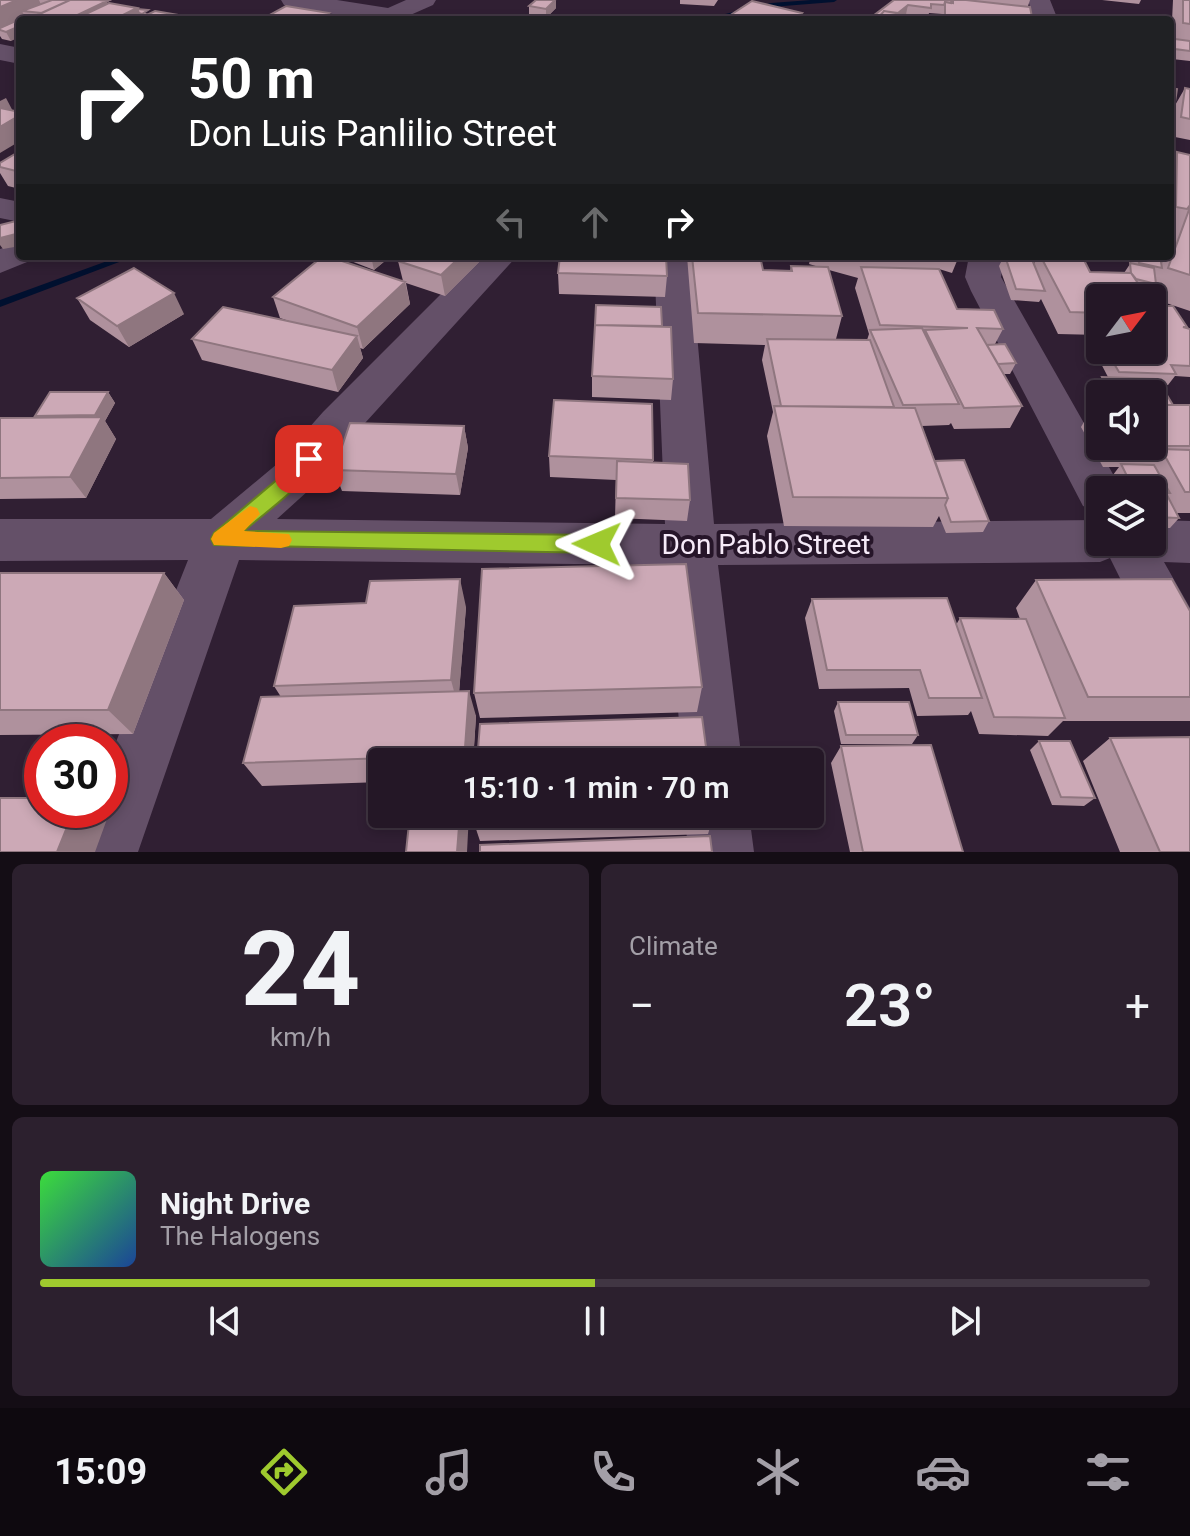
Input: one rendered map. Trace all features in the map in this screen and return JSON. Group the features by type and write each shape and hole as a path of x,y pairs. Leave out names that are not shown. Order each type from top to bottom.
{"street":[{"path":"292,0 374,16"},
{"path":"389,16 425,0"},
{"path":"105,852 221,539 293,477 339,423 495,260"},
{"path":"672,260 691,545 711,748"},
{"path":"986,260 983,277 1091,476"},
{"name":"Don Pablo Street","path":"0,540 221,539 691,545 1086,541"},
{"path":"1166,541 1190,542"},
{"path":"1134,556 1190,661"},
{"path":"718,828 721,852"}],"building":[{"path":"0,0 17,0 0,7"},
{"path":"52,0 70,0 42,13 22,11"},
{"path":"70,0 107,1 75,16 34,16"},
{"path":"536,0 555,0 546,9 529,6"},
{"path":"894,0 952,0 944,5 931,4 931,8 908,5 898,13 884,11 880,16 873,16"},
{"path":"953,0 966,0 1030,7 1032,16 945,16 945,2 953,3"},
{"path":"1183,0 1190,0 1190,24 1183,23"},
{"path":"752,1 802,13 798,16 732,14"},
{"path":"109,3 137,8 121,16 81,16"},
{"path":"286,6 329,13 324,16 268,16"},
{"path":"155,11 184,16 144,16"},
{"path":"884,11 913,16 880,16"},
{"path":"16,21 16,28 6,32 0,28"},
{"path":"1175,39 1190,41 1190,51 1175,49"},
{"path":"1185,88 1190,89 1190,119 1181,117"},
{"path":"0,108 16,111 16,117 0,127"},
{"path":"1177,152 1190,155 1190,205 1187,209 1176,207"},
{"path":"16,153 16,171 0,167 0,163"},
{"path":"1190,207 1190,275 1168,268 1171,260 1174,260 1174,251"},
{"path":"16,221 16,234 0,238 0,225"},
{"path":"318,260 339,260 405,282 357,327 273,297"},
{"path":"399,260 457,260 441,275"},
{"path":"560,260 666,260 667,276 558,273"},
{"path":"692,260 761,260 763,270 792,271 791,266 828,267 842,316 698,313"},
{"path":"1006,260 1032,260 1045,291 1016,289"},
{"path":"1043,260 1084,260 1090,272 1131,273 1138,284 1086,284 1086,313 1070,312"},
{"path":"1139,260 1161,260 1162,268 1139,263"},
{"path":"1130,263 1154,268 1156,284 1136,279 1131,273"},
{"path":"861,267 939,269 957,309 994,310 1003,329 977,328 1022,406 964,408 925,330 968,328 880,325"},
{"path":"134,268 174,293 117,326 77,298"},
{"path":"596,305 661,307 662,326 595,325"},
{"path":"1166,306 1173,306 1187,327 1183,327 1190,329 1190,366 1171,365 1176,374 1119,372 1114,364 1166,364"},
{"path":"223,307 357,336 332,370 192,339"},
{"path":"595,325 671,327 673,379 592,376"},
{"path":"922,328 959,404 903,405 870,330"},
{"path":"767,339 870,340 894,407 781,406"},
{"path":"1005,344 1016,363 998,364 987,345"},
{"path":"1102,377 1158,380 1104,380"},
{"path":"50,392 108,392 95,415 35,416"},
{"path":"554,400 652,404 653,460 549,456"},
{"path":"1166,405 1190,405 1190,446 1166,446"},
{"path":"774,406 915,408 948,498 793,497"},
{"path":"102,417 70,477 0,478 0,418"},
{"path":"350,423 464,426 456,474 334,470"},
{"path":"1166,449 1190,450 1190,492 1185,492 1166,458"},
{"path":"964,460 989,521 951,522 945,505 948,498 935,461"},
{"path":"617,461 688,464 690,500 616,498"},
{"path":"1121,464 1154,465 1160,476 1127,476"},
{"path":"1166,495 1167,495 1179,518 1166,518"},
{"path":"686,564 702,687 474,693 482,569"},
{"path":"0,573 164,573 108,710 0,710"},
{"path":"460,579 451,680 274,686 294,606 366,603 370,581"},
{"path":"1172,579 1190,611 1190,697 1088,697 1036,580"},
{"path":"947,598 982,698 929,698 920,670 827,670 812,599"},
{"path":"960,618 1026,619 1065,718 994,717"},
{"path":"469,691 465,748 368,748 368,759 243,763 261,697"},
{"path":"838,702 909,702 918,735 846,735"},
{"path":"702,717 706,748 478,748 480,724"},
{"path":"1190,737 1190,852 1160,852 1110,738"},
{"path":"1039,741 1070,741 1095,798 1061,797"},
{"path":"931,745 963,852 863,852 841,746"},
{"path":"0,798 24,798 24,828 67,828 57,852 0,852"},
{"path":"409,828 459,828 457,852 406,852"},
{"path":"710,836 712,852 480,852 480,845"}],"waterway":[{"path":"721,16 771,5 834,0"},
{"path":"0,304 119,260"}],"slow traffic":[{"path":"250,514 221,539 281,540"}],"route":[{"path":"309,459 293,477 221,539 597,544"}]}
